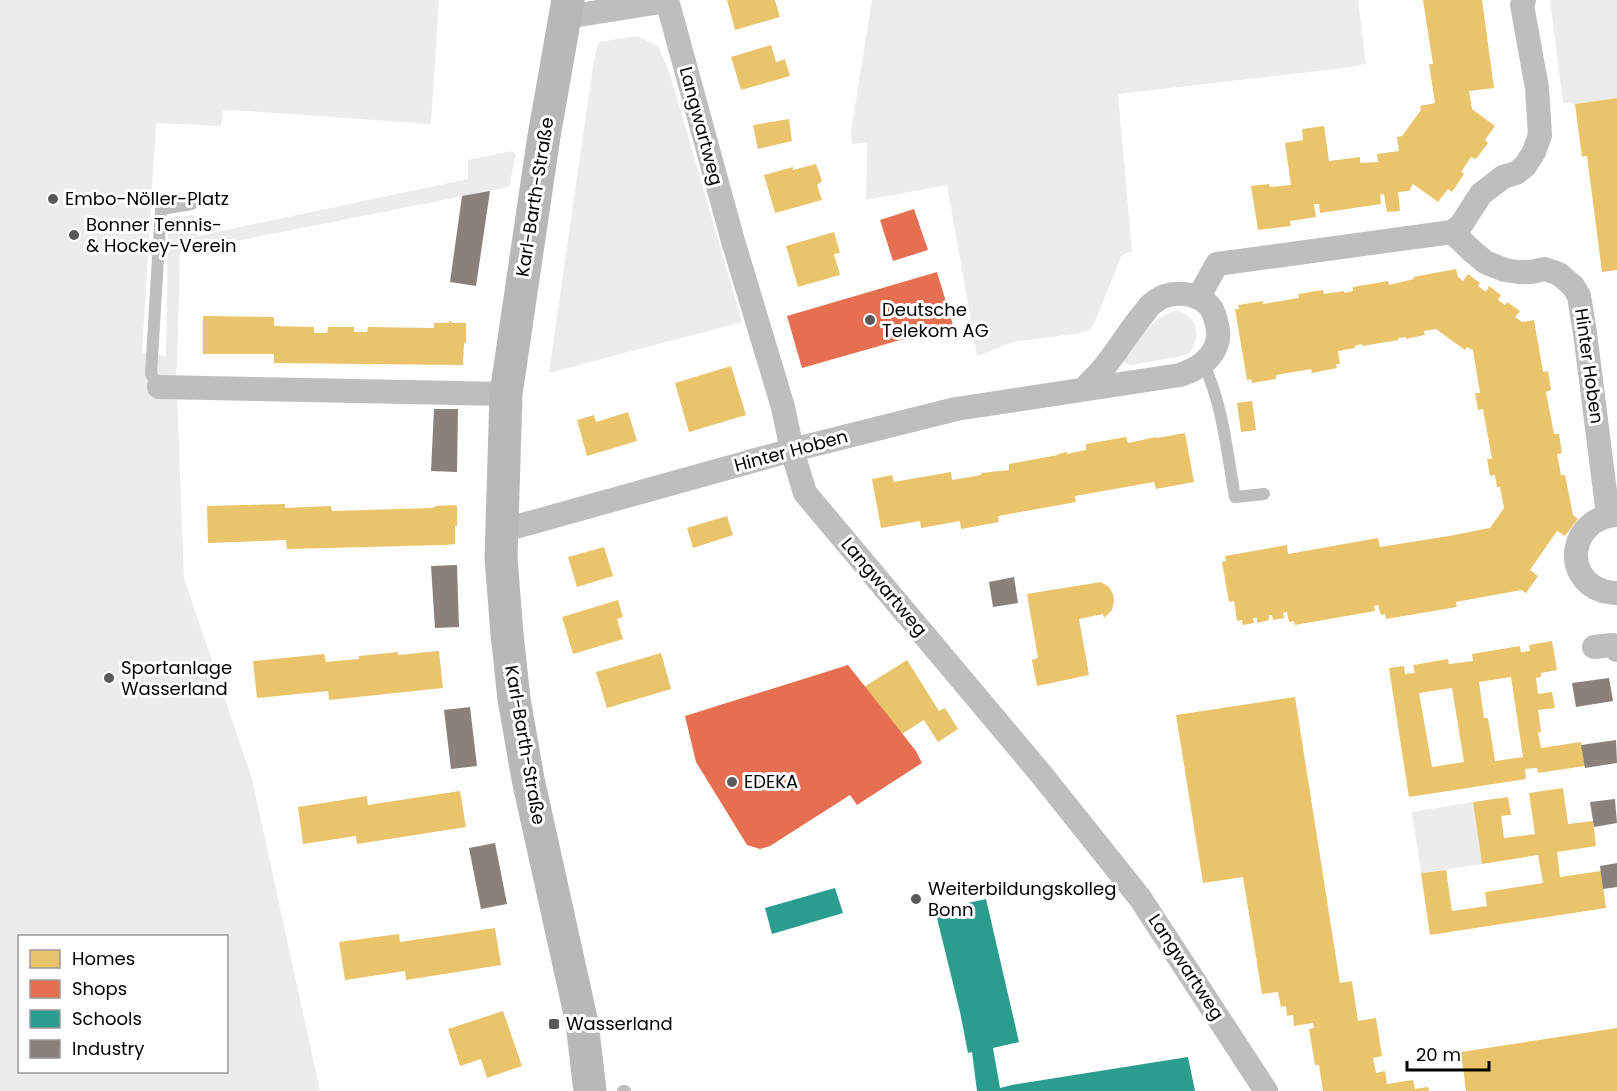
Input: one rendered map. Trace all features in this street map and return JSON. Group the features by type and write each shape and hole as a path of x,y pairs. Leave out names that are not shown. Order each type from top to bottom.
{"street":[{"path":"1198,298 1217,264 1452,232 1461,225 1481,194 1503,177 1516,173 1525,166 1534,152 1540,135 1537,88 1522,5 1524,0"},
{"name":"Langwartweg","path":"567,8 667,1 733,241 783,406 792,450 805,493 1041,774 1140,898 1266,1091"},
{"name":"Karl-Barth-Straße","path":"567,8 544,136 506,394 501,558 514,699 528,779 582,1023 590,1091"},
{"name":"Hinter Hoben","path":"1452,232 1485,262 1505,270 1531,272 1545,269 1559,274 1573,286 1579,296 1613,515 1595,520 1585,529 1576,551 1577,565 1589,583 1596,588 1617,593"},
{"path":"1084,389 1106,365 1129,331 1153,302 1176,292 1198,298 1211,308 1217,322 1218,344 1203,363"},
{"name":"Hinter Hoben","path":"501,531 792,450 956,409 1180,375 1191,372 1203,363"},
{"path":"159,387 506,394"}],"lane":[{"path":"159,387 151,374 161,209 192,204"},
{"path":"1203,363 1218,405 1234,497 1264,494"}],"shaded area":[{"name":"Sportanlage Wasserland","path":"0,0 439,0 431,124 232,110 223,111 221,126 156,123 142,353 166,356 168,224 174,218 194,215 197,236 468,179 468,160 511,151 516,154 509,187 180,252 176,369 184,578 252,779 320,1091 0,1091"},
{"path":"872,0 1358,0 1366,64 1118,94 1132,251 1122,255 1094,324 1090,329 1081,333 1013,342 977,356 947,185 866,200 867,142 852,144 851,131"},
{"path":"1550,0 1617,0 1617,98 1575,104 1563,103"},
{"path":"637,36 658,46 670,74 742,322 549,373 594,59 599,42"},
{"path":"1177,310 1191,319 1196,330 1195,341 1190,351 1186,355 1132,365 1126,364 1125,356 1148,328 1161,317"},
{"path":"1473,802 1482,864 1421,873 1412,812"}],"building: Homes":[{"path":"727,0 775,0 780,17 735,30"},
{"path":"1423,0 1482,0 1494,88 1469,91 1472,109 1495,126 1485,140 1488,143 1476,159 1471,157 1461,172 1464,174 1452,192 1448,189 1438,202 1413,184 1409,191 1398,192 1400,211 1387,212 1384,194 1380,195 1381,204 1320,213 1319,204 1314,204 1316,217 1290,221 1291,226 1258,230 1251,186 1291,185 1285,143 1303,140 1302,129 1324,126 1329,161 1360,157 1360,163 1378,162 1377,154 1399,151 1397,137 1402,136 1421,110 1420,106 1435,103 1429,64 1433,64"},
{"path":"771,45 776,62 785,59 790,76 741,90 731,57"},
{"path":"1617,98 1617,270 1602,272 1587,156 1582,157 1575,104"},
{"path":"789,119 792,141 758,149 753,125"},
{"path":"816,164 822,181 817,185 822,200 775,213 764,175 793,167 793,170"},
{"path":"834,232 840,253 834,254 840,275 798,287 786,246"},
{"path":"1456,269 1458,277 1463,281 1468,274 1480,283 1478,286 1486,292 1489,286 1501,295 1498,300 1505,305 1507,302 1520,311 1515,317 1522,322 1534,320 1543,372 1548,371 1551,390 1546,392 1554,434 1559,434 1562,453 1557,454 1561,475 1565,475 1573,515 1578,519 1565,536 1557,531 1530,570 1538,576 1526,593 1521,590 1456,602 1457,607 1386,619 1385,614 1381,615 1378,605 1374,606 1375,611 1295,625 1294,621 1289,622 1287,612 1283,613 1284,618 1273,620 1272,615 1269,615 1269,620 1257,623 1257,618 1253,618 1254,623 1243,625 1242,620 1237,621 1234,601 1229,602 1222,562 1226,561 1225,556 1287,545 1288,554 1378,538 1380,547 1449,536 1490,528 1504,508 1495,475 1490,476 1487,459 1492,459 1483,409 1478,410 1475,393 1480,393 1473,350 1467,347 1465,350 1436,329 1424,331 1425,335 1362,346 1362,344 1355,348 1338,351 1340,364 1336,364 1337,368 1312,373 1311,369 1276,375 1276,379 1252,383 1251,379 1247,380 1235,309 1239,309 1238,305 1263,301 1263,304 1299,298 1298,294 1323,290 1324,294 1344,291 1344,293 1353,291 1353,287 1388,281 1389,285 1414,279 1413,277"},
{"path":"203,316 274,317 274,326 314,327 314,333 327,333 328,327 354,327 354,332 367,332 368,327 434,328 434,323 451,321 452,323 466,323 463,365 274,363 274,354 203,354"},
{"path":"731,366 746,415 689,432 675,383"},
{"path":"1252,401 1256,430 1241,432 1237,403"},
{"path":"628,412 637,441 587,456 577,420 594,415 596,422"},
{"path":"1185,433 1194,482 1156,489 1154,482 1075,496 1076,502 998,516 999,522 961,529 960,521 921,528 920,521 881,528 872,479 892,475 894,482 951,472 952,480 981,475 981,473 1009,470 1009,464 1086,450 1086,444 1126,437 1128,443"},
{"path":"285,504 285,508 331,506 332,511 432,508 453,505 457,506 455,544 287,549 286,540 208,543 207,506"},
{"path":"727,516 733,535 693,548 687,528"},
{"path":"604,547 613,576 577,587 568,557"},
{"path":"1101,582 1109,587 1113,594 1112,610 1104,618 1103,614 1079,619 1089,675 1037,686 1032,660 1038,658 1027,594"},
{"path":"618,600 623,617 617,619 623,639 573,654 562,617"},
{"path":"1552,641 1557,670 1541,673 1541,677 1536,678 1538,694 1552,692 1555,708 1538,710 1541,732 1538,733 1541,748 1581,742 1585,766 1538,773 1537,768 1525,769 1526,779 1409,797 1389,668 1404,666 1405,674 1415,673 1413,665 1448,659 1449,664 1473,661 1472,654 1520,646 1521,652 1530,651 1529,645","holes":["1511,677 1523,757 1495,761 1488,718 1484,718 1479,682","1452,688 1464,762 1432,767 1419,693"]},
{"path":"439,651 443,688 329,700 328,691 257,698 253,661 324,654 326,662 398,652 398,655"},
{"path":"661,653 671,689 607,708 596,672"},
{"path":"907,660 939,711 945,708 958,729 938,742 924,720 774,814 743,763"},
{"path":"1295,697 1340,983 1352,981 1358,1021 1376,1018 1382,1056 1373,1058 1376,1073 1385,1071 1387,1084 1413,1080 1415,1089 1428,1087 1429,1091 1323,1091 1319,1065 1315,1065 1309,1029 1314,1028 1313,1023 1294,1026 1293,1015 1287,1016 1286,1006 1281,1007 1278,992 1262,994 1243,877 1203,883 1176,715"},
{"path":"1563,788 1568,824 1593,821 1596,846 1557,852 1560,877 1601,871 1606,908 1430,935 1421,873 1446,870 1452,911 1487,906 1485,892 1543,883 1538,855 1482,864 1473,802 1508,797 1511,815 1501,816 1504,838 1535,834 1529,793"},
{"path":"460,791 466,827 357,844 356,836 303,844 298,807 367,796 368,805"},
{"path":"495,928 501,965 406,980 405,971 345,980 339,942 399,934 400,942"},
{"path":"503,1011 522,1066 487,1078 481,1059 460,1066 448,1029"},
{"path":"1617,1028 1617,1091 1466,1091 1461,1052"}],"building: Shops":[{"path":"914,209 928,250 893,261 880,220"},
{"name":"Deutsche Telekom AG","path":"937,272 953,325 802,368 787,316"},
{"path":"848,665 916,751 922,763 857,805 850,795 770,846 760,849 747,845 696,762 685,716"}],"building: Schools":[{"path":"835,888 843,913 772,934 765,908"},
{"path":"986,899 1019,1042 993,1048 1000,1088 1188,1057 1195,1091 977,1091 972,1052 968,1053 935,910"}],"building: Industry":[{"path":"490,191 476,286 450,282 462,196"},
{"path":"434,409 458,409 457,472 431,471"},
{"path":"457,565 459,627 435,628 431,566"},
{"path":"1014,577 1018,603 993,607 989,582"},
{"path":"1609,678 1613,701 1576,707 1572,683"},
{"path":"470,707 477,766 451,769 444,710"},
{"path":"1616,740 1617,763 1585,768 1581,745"},
{"path":"1615,799 1617,823 1594,827 1590,802"},
{"path":"495,843 507,904 481,909 469,848"},
{"path":"1617,863 1617,887 1603,889 1600,866"}],"place":[{"name":"Embo-Nöller-Platz","path":"53,199"},
{"name":"Bonner Tennis- & Hockey-Verein","path":"74,235"},
{"name":"Deutsche Telekom AG","path":"870,320"},
{"name":"Sportanlage Wasserland","path":"109,678"},
{"name":"EDEKA","path":"732,782"},
{"name":"Weiterbildungskolleg Bonn","path":"916,899"},
{"name":"Wasserland","path":"554,1024"}]}
